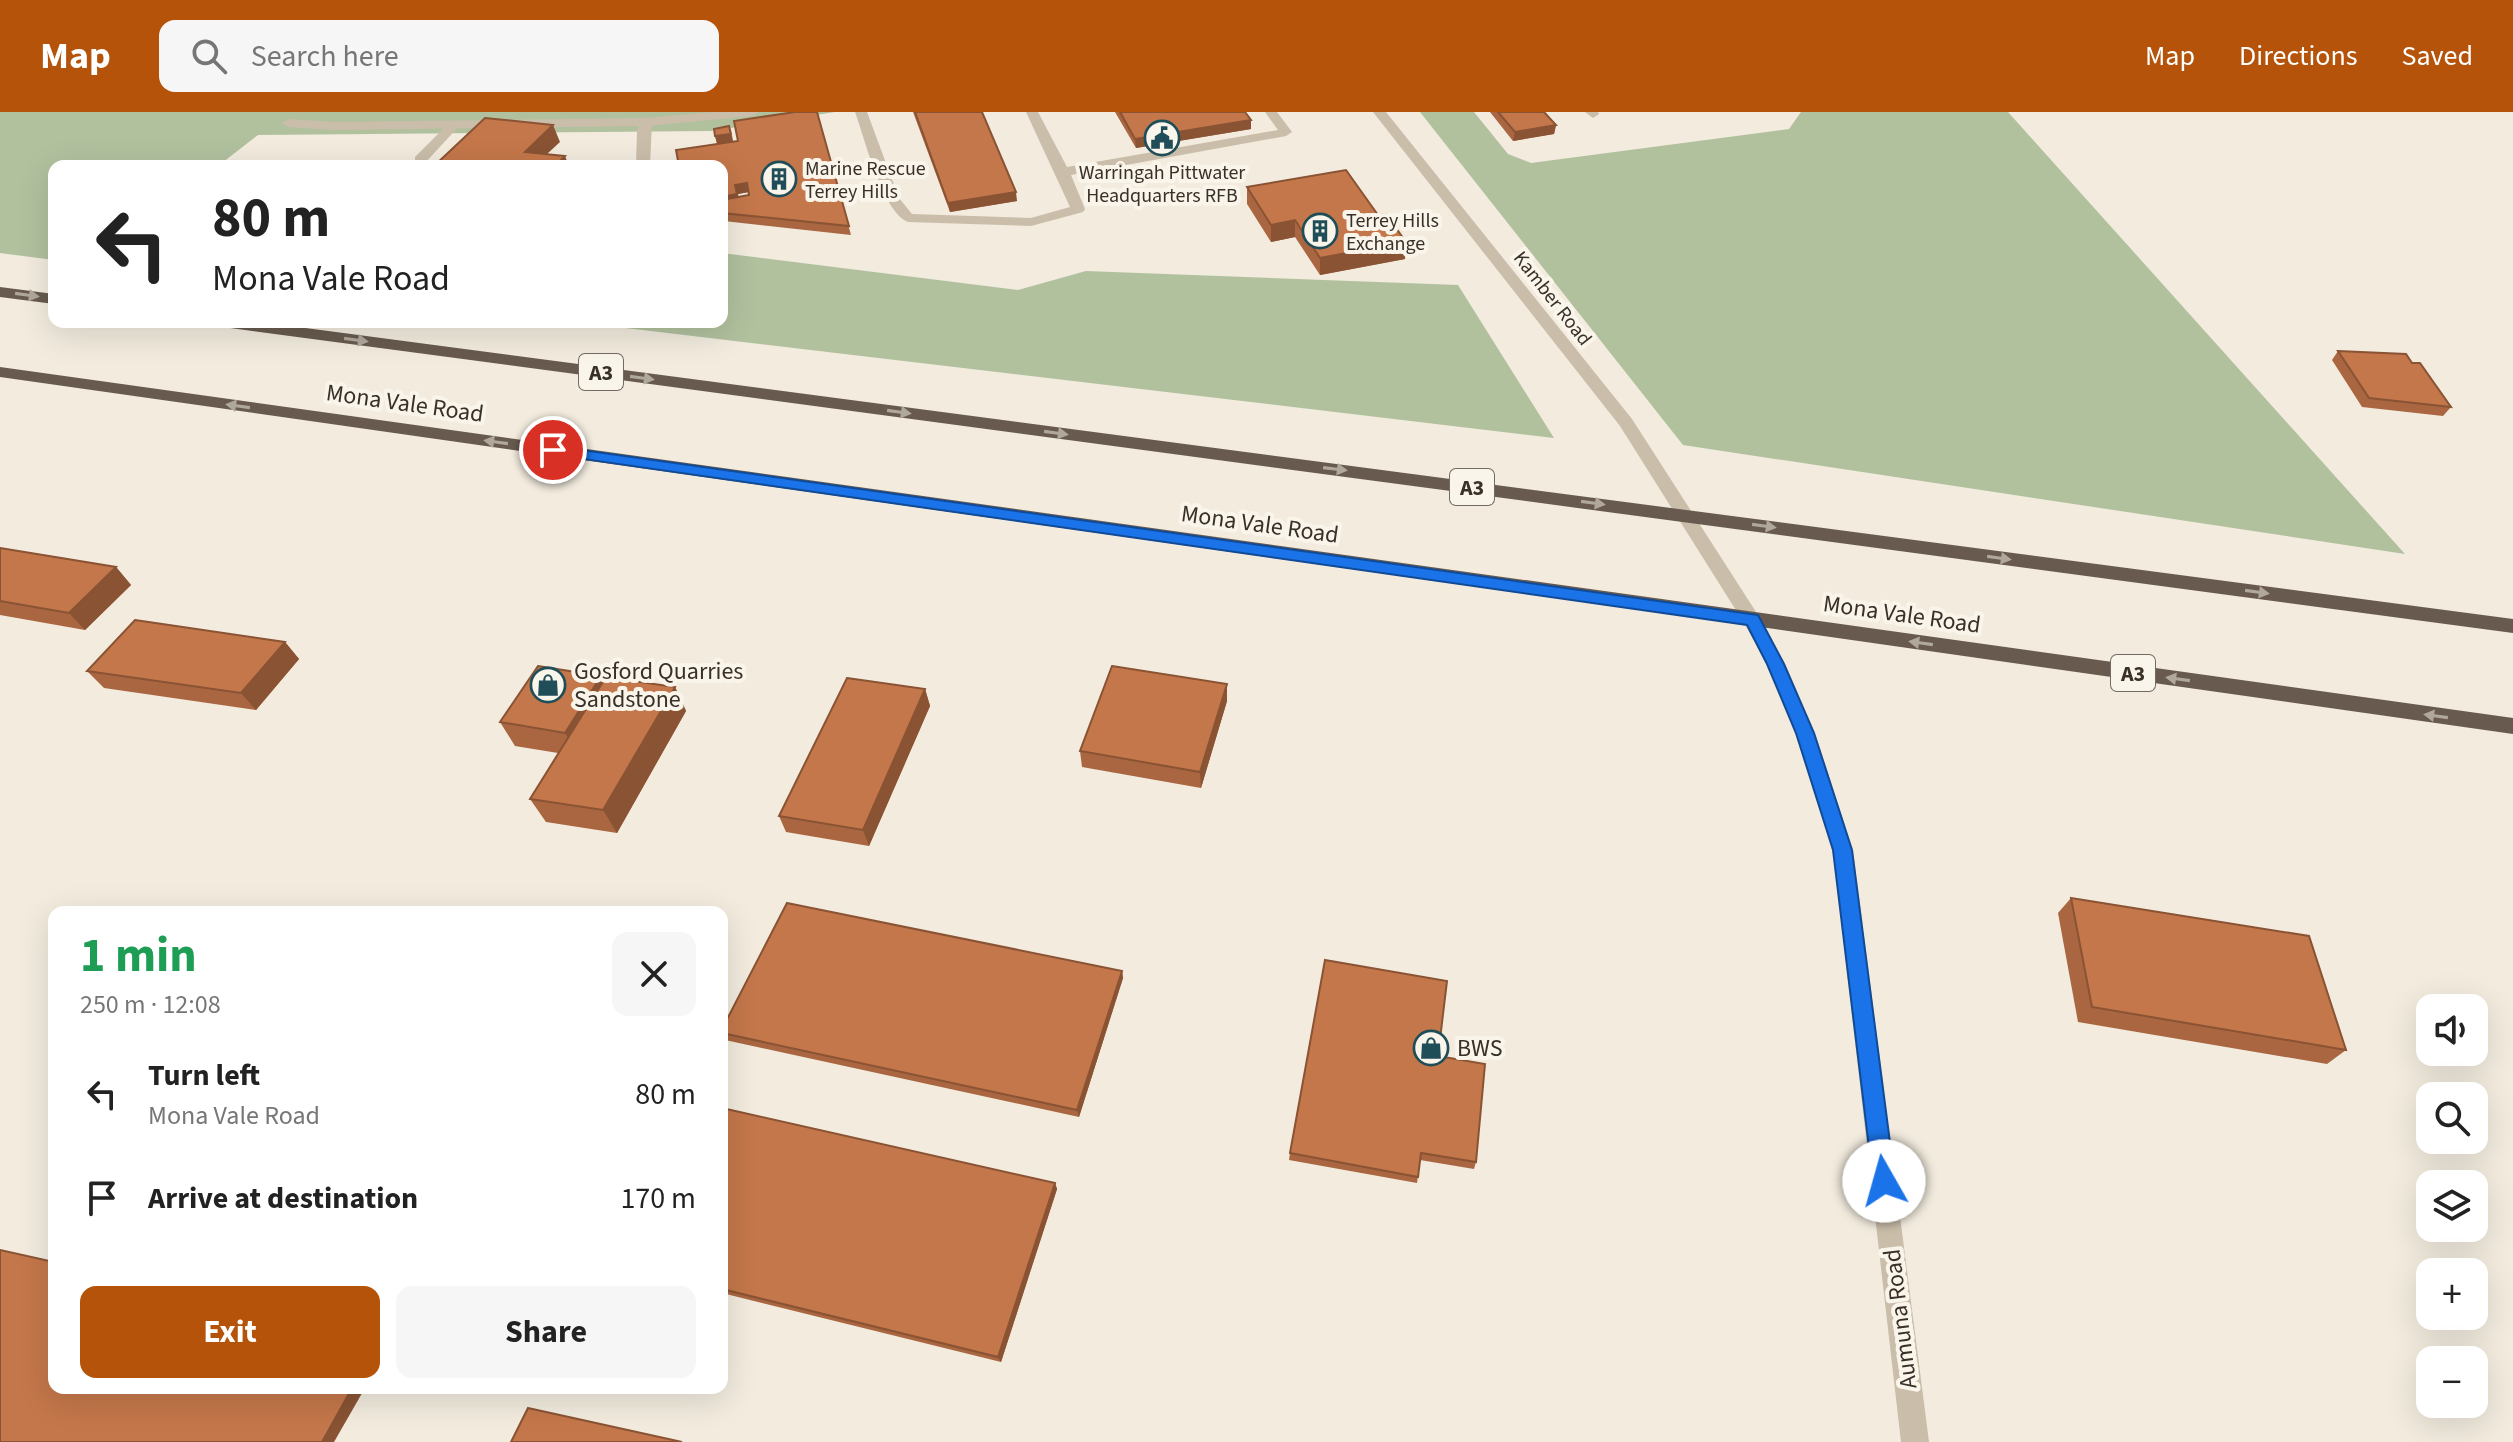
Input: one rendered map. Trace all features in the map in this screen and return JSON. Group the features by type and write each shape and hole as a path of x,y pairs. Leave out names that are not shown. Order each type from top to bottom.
{"highway":[{"path":"0,292 48,298"},
{"name":"A3","path":"268,328 2513,626"},
{"name":"Mona Vale Road","path":"0,372 2513,726"}],"street":[{"path":"288,123 646,122 753,112"},
{"path":"861,112 893,199 908,218 1031,222 1078,209 1032,112"},
{"path":"1063,172 1286,132 1271,112"},
{"name":"Kamber Road","path":"1379,112 1626,423 1686,516"},
{"path":"643,160 646,122"},
{"path":"420,160 455,124"},
{"name":"Aumuna Road","path":"1686,516 1776,664 1805,733 1843,850 1915,1442"}],"green space":[{"path":"0,112 835,112 711,131 258,135 226,160 48,160 48,259 0,253"},
{"path":"1420,112 1474,112 1508,154 1531,163 1789,129 1801,112 2008,112 2405,554 1683,445"},
{"path":"728,254 1018,290 1086,271 1458,285 1554,438 626,328 728,328"}],"building":[{"name":"Marine Rescue Terrey Hills","path":"817,112 849,226 728,214 728,199 749,195 747,183 735,185 737,194 728,196 728,160 678,160 676,150 738,141 734,121"},
{"path":"915,112 982,112 1016,192 948,203"},
{"name":"Warringah Pittwater Headquarters RFB","path":"1120,112 1245,112 1251,120 1135,139"},
{"path":"1498,112 1544,112 1556,125 1515,132"},
{"path":"485,118 553,125 525,152 565,156 561,160 440,160"},
{"path":"729,126 731,134 715,136 714,129"},
{"name":"Terrey Hills Exchange","path":"1346,170 1378,215 1386,214 1406,242 1320,258 1295,220 1271,225 1247,187"},
{"path":"2338,351 2406,354 2412,363 2420,363 2451,407 2369,398"},
{"path":"0,548 116,567 69,613 0,601"},
{"path":"135,620 285,642 241,693 87,671"},
{"path":"538,666 601,676 565,733 500,722"},
{"path":"1112,666 1227,684 1200,772 1080,751"},
{"path":"606,677 675,687 603,810 530,799"},
{"path":"847,678 925,689 863,830 779,816"},
{"path":"2071,898 2309,936 2346,1050 2092,1007"},
{"path":"787,903 1122,971 1077,1110 728,1034 728,1017"},
{"path":"1325,960 1447,981 1438,1056 1485,1064 1476,1162 1421,1153 1418,1177 1290,1153"},
{"path":"728,1109 1055,1183 998,1357 728,1290"},
{"path":"0,1250 48,1261 48,1394 349,1394 322,1442 0,1442"},
{"path":"528,1408 682,1442 511,1442"}],"place":[{"name":"Warringah Pittwater Headquarters RFB","path":"1162,138"},
{"name":"Marine Rescue Terrey Hills","path":"779,179"},
{"name":"Terrey Hills Exchange","path":"1320,231"},
{"name":"Gosford Quarries Sandstone","path":"548,685"},
{"name":"BWS","path":"1431,1048"}],"route":[{"path":"553,450 1752,620 1776,664 1805,733 1843,850 1884,1181"}]}
